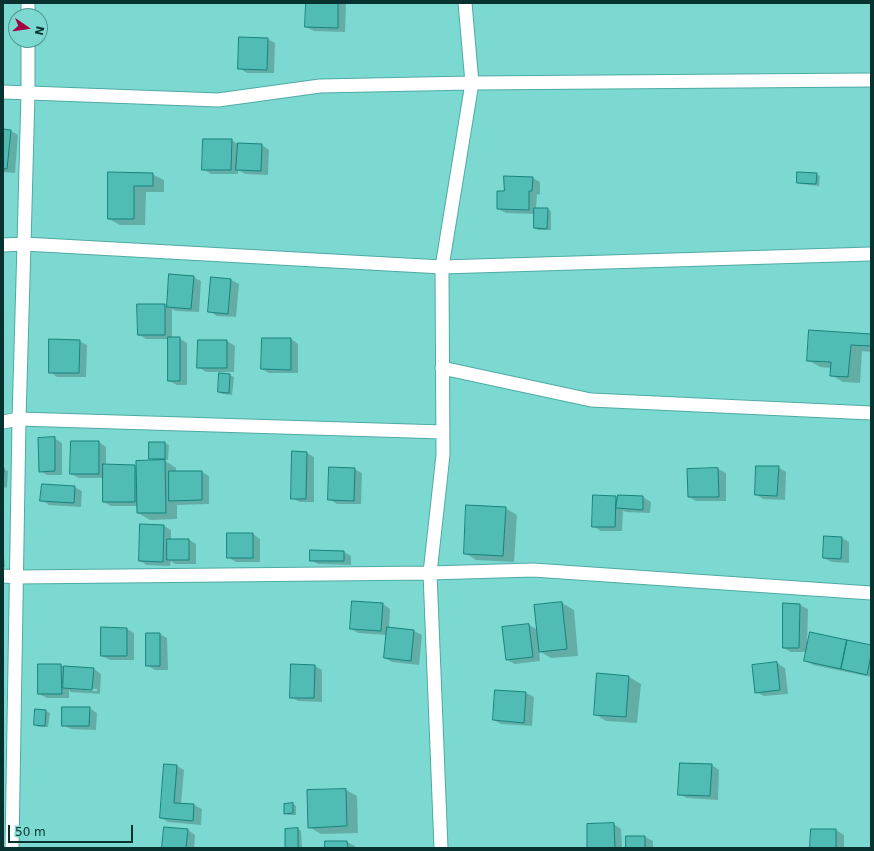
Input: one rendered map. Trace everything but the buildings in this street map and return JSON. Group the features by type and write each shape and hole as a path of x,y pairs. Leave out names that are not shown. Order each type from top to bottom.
{"street":[{"path":"441,848 430,573 443,455 442,267 472,83 465,3"},
{"path":"12,848 19,419 28,48"},
{"path":"3,92 218,100 320,86 472,83 871,80"},
{"path":"3,245 24,244 442,267 871,254"},
{"path":"442,368 591,400 871,413"},
{"path":"3,422 19,419 443,432"},
{"path":"3,576 17,578 430,573 533,570 871,594"}]}
